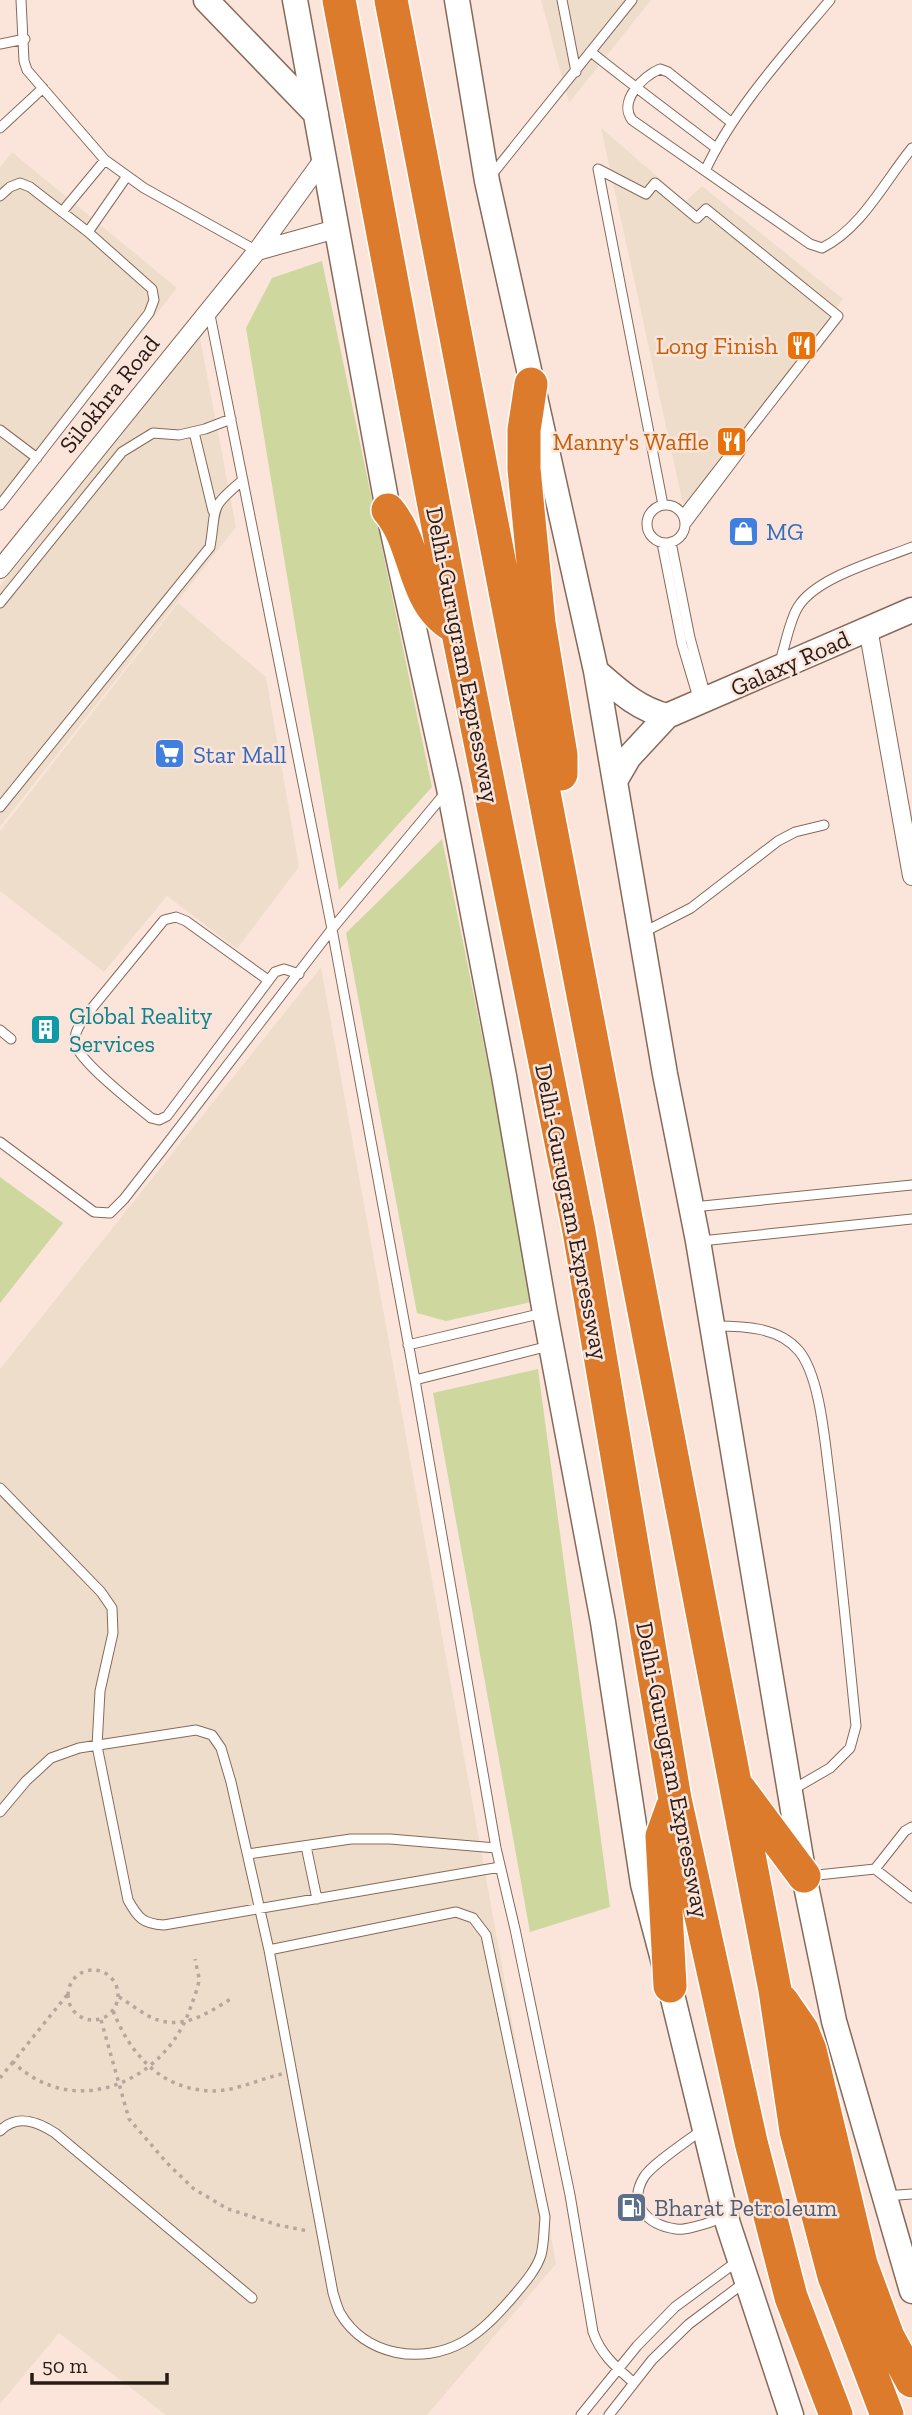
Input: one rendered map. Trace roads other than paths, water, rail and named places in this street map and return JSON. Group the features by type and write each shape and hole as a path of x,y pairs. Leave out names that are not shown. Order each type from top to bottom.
{"highway":[{"name":"Delhi-Gurugram Expressway","path":"339,0 457,628 579,1231 675,1799 751,2142 791,2297 836,2415"},
{"path":"391,0 775,1990 796,2131 837,2283 887,2415"},
{"path":"531,384 524,430 524,469 539,623 561,755 561,776 551,821"},
{"path":"388,510 400,524 426,599 443,621 457,628"},
{"path":"735,1782 804,1876"},
{"path":"670,1986 662,1836 675,1799"},
{"path":"775,1990 806,2039 861,2264 888,2337 912,2381"}],"main road":[{"path":"206,0 316,114"},
{"path":"295,0 388,510 449,788 504,1076 603,1622 643,1884 726,2218 791,2415"},
{"path":"457,0 487,181 596,671 698,1241 804,1876 834,2021 912,2291"},
{"name":"Galaxy Road","path":"615,781 629,757 667,716 912,610"},
{"path":"596,671 633,703 650,712 667,716"}],"street":[{"name":"Silokhra Road","path":"0,569 257,251 323,160"},
{"path":"257,251 336,229"},
{"path":"867,628 912,876"}],"lane":[{"path":"21,0 24,61 27,70 105,160 144,188 257,251"},
{"path":"562,0 576,72"},
{"path":"487,181 632,0"},
{"path":"705,171 732,123 830,0"},
{"path":"0,44 25,39"},
{"path":"591,52 716,148"},
{"path":"732,123 668,72 660,69 650,74 636,89 627,105 627,114 632,120 810,244 822,248 838,240 862,215 912,148"},
{"path":"0,128 43,88"},
{"path":"62,212 105,160"},
{"path":"663,505 598,169 646,194 655,183 697,218 706,209 838,316 684,520 680,537 666,542 650,536 647,523 652,511 663,505 675,507 684,520"},
{"path":"88,232 127,176"},
{"path":"0,196 20,183 30,187 88,232 152,289 154,300 149,313 0,505"},
{"path":"209,308 332,929 415,1380 496,1848 516,1929 567,2182 593,2332 607,2359 634,2383"},
{"path":"0,603 122,452 153,433 180,435 231,419"},
{"path":"0,430 37,458"},
{"path":"0,807 210,547 214,527 213,511 194,432"},
{"path":"684,520 740,452"},
{"path":"213,511 221,499 243,480"},
{"path":"666,542 682,644 703,701"},
{"path":"778,668 797,608 809,593 824,582 912,547"},
{"path":"0,1142 94,1212 110,1213 140,1179 332,929 449,788"},
{"path":"641,933 691,908 778,841 795,832 824,825"},
{"path":"268,980 186,921 176,917 164,920 83,1019 75,1033 76,1046 84,1059 151,1118 159,1120 167,1116 275,972 284,969 299,974"},
{"path":"0,1030 11,1039"},
{"path":"691,1207 912,1185 912,1190"},
{"path":"698,1241 912,1219"},
{"path":"408,1345 545,1313"},
{"path":"711,1326 743,1326 785,1338 800,1353 810,1373 821,1416 838,1543 856,1726 850,1748 830,1768 790,1791"},
{"path":"415,1380 551,1346"},
{"path":"0,1488 101,1592 112,1608 113,1633 100,1690 97,1746 128,1900 135,1914 149,1924 164,1925 500,1867"},
{"path":"0,1812 26,1781 51,1758 79,1748 196,1730 212,1735 221,1748 260,1908 321,2233 333,2293 340,2313 355,2332 378,2348 401,2355 435,2354 462,2343 487,2325 522,2287 541,2255 545,2217 486,1935 473,1918 456,1912 269,1950"},
{"path":"875,1869 905,1831 912,1828"},
{"path":"248,1854 351,1839 390,1839 496,1848"},
{"path":"306,1846 317,1899"},
{"path":"804,1876 875,1869 912,1898"},
{"path":"0,2131 5,2125 22,2119 39,2123 55,2133 253,2298"},
{"path":"704,2127 645,2174 636,2193 637,2203 643,2213 655,2222 678,2230 726,2218"},
{"path":"883,2196 912,2194"},
{"path":"581,2415 637,2346 675,2307 743,2270"},
{"path":"608,2415 652,2360 743,2270"}],"place":[{"name":"Long Finish","path":"801,345"},
{"name":"Manny's Waffle","path":"732,441"},
{"name":"MG","path":"743,531"},
{"name":"Star Mall","path":"170,754"},
{"name":"Global Reality Services","path":"46,1029"},
{"name":"Bharat Petroleum","path":"631,2207"}]}
